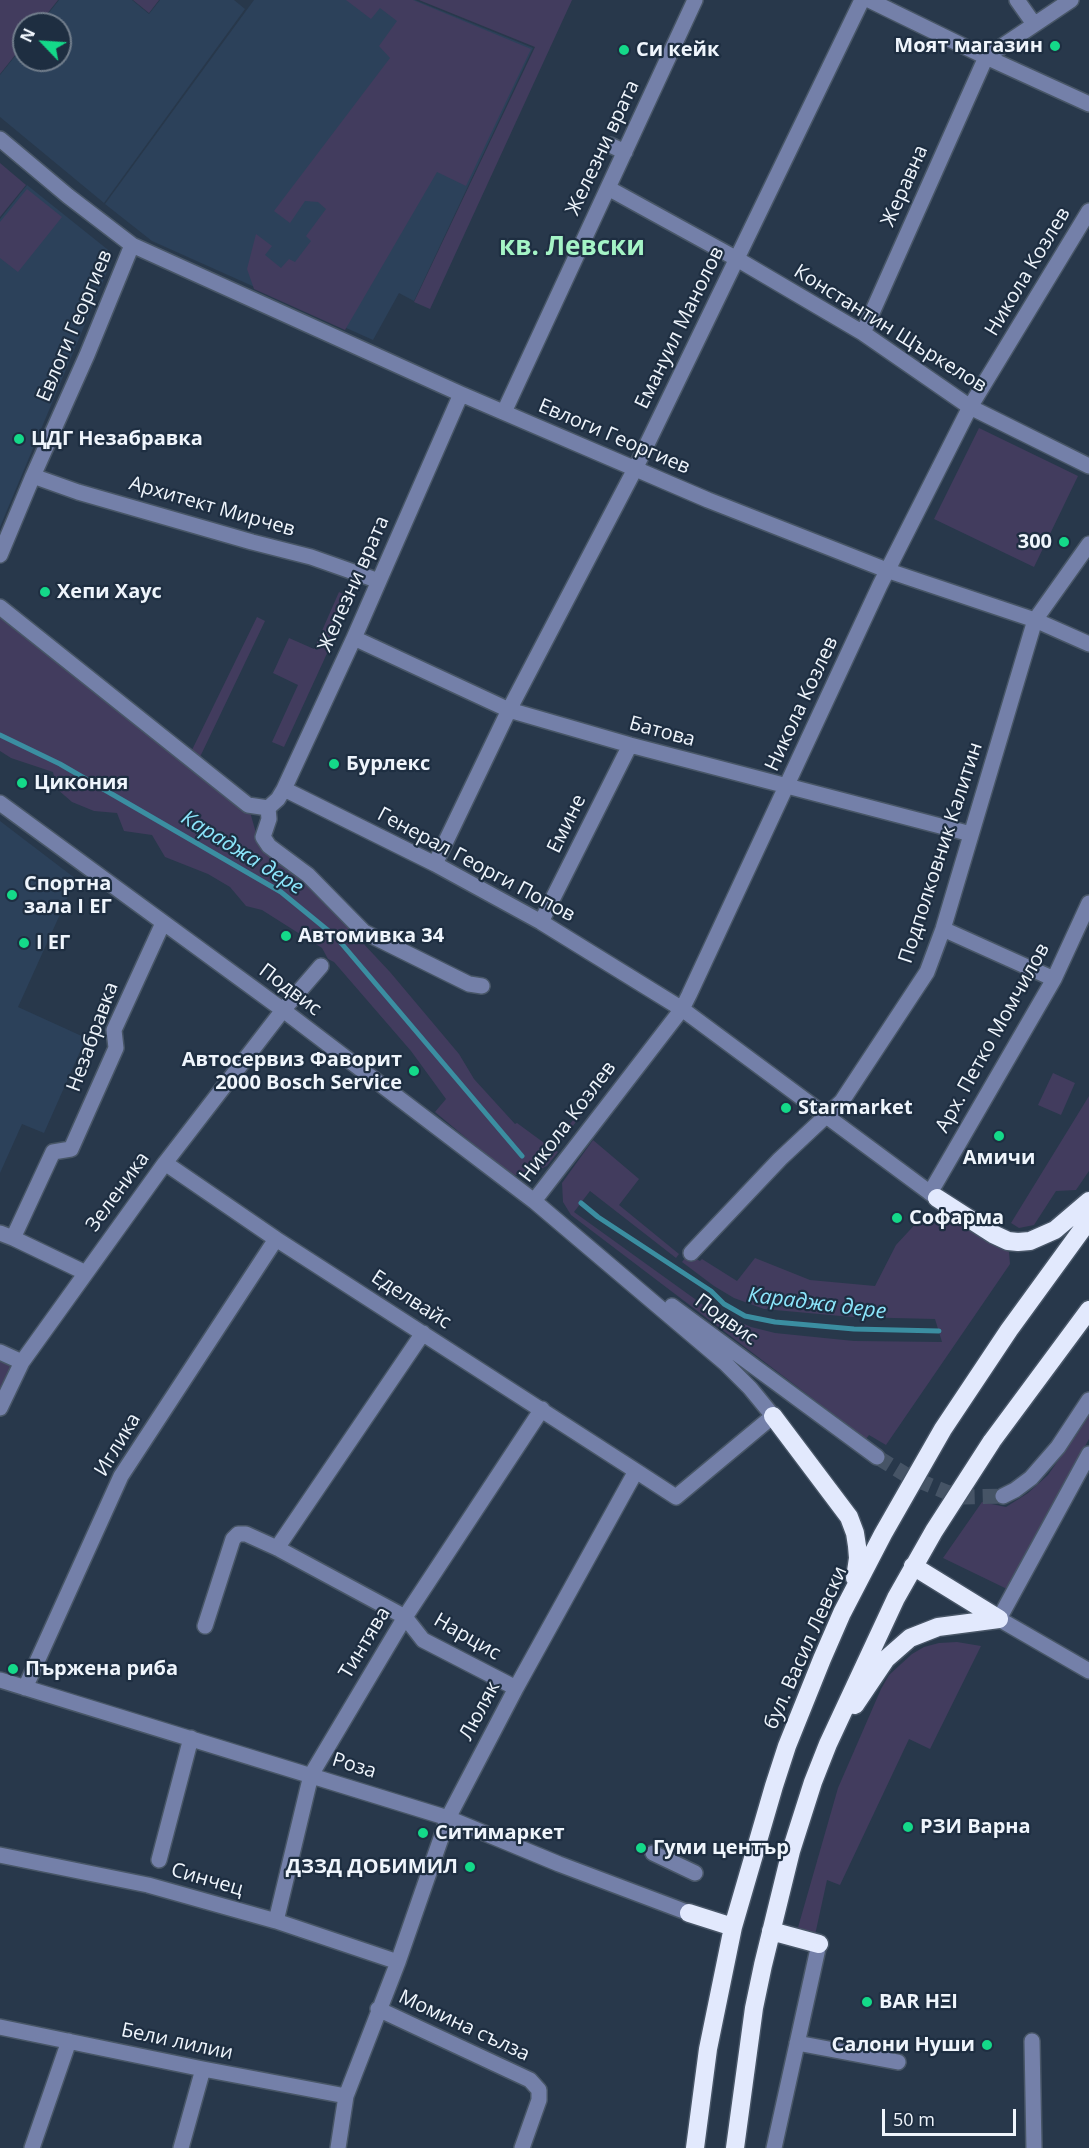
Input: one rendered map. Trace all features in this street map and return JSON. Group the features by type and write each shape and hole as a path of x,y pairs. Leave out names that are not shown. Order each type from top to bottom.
{"highway":[{"path":"934,1196 993,1234 1008,1241 1018,1242 1030,1241 1055,1230 1089,1201"},
{"name":"бул. Васил Левски","path":"695,2148 708,2049 733,1927 762,1824 788,1746 822,1659 853,1592 920,1467 964,1395 1089,1220"},
{"path":"735,2148 754,2008 771,1931 794,1840 828,1744 861,1670 913,1566 968,1476 1089,1310"},
{"path":"772,1416 849,1517 855,1533 858,1552 853,1592"},
{"path":"913,1566 999,1618"},
{"path":"828,1744 886,1659 910,1638 938,1627 999,1618"},
{"path":"689,1913 733,1927"},
{"path":"771,1931 819,1944"},
{"path":"687,2148 708,2049"}],"street":[{"name":"Железни врата","path":"504,412 695,0"},
{"name":"Емануил Манолов","path":"435,864 509,710 635,469 862,0"},
{"path":"869,0 1089,104"},
{"path":"1017,0 1034,24"},
{"path":"986,57 1071,0"},
{"name":"Жеравна","path":"863,333 986,57"},
{"name":"Евлоги Георгиев","path":"0,139 68,196 132,245 461,394 708,501 888,571 1035,620 1089,644"},
{"path":"610,145 625,152"},
{"name":"Константин Щъркелов","path":"608,188 737,259 863,333 970,407 1089,466"},
{"name":"Никола Козлев","path":"538,1195 682,1009 888,571 970,407 1089,211"},
{"name":"Евлоги Георгиев","path":"0,555 132,245"},
{"name":"Железни врата","path":"284,789 354,638 461,394"},
{"name":"Архитект Мирчев","path":"33,476 78,492 311,557 379,581"},
{"name":"Подполковник Калитин","path":"691,1253 756,1184 842,1101 921,983 943,929 1035,620 1089,544"},
{"path":"0,607 248,805 268,808"},
{"name":"Батова","path":"354,638 509,710 630,745 970,834"},
{"name":"Емине","path":"542,922 630,745"},
{"path":"268,808 278,799 284,789"},
{"name":"Генерал Георги Попов","path":"284,789 435,864 542,922 682,1009 934,1196"},
{"name":"Подвис","path":"0,803 538,1195 552,1215 725,1364 750,1388 772,1416"},
{"path":"268,808 269,819 263,837 269,846 308,875 364,933 469,984 482,986"},
{"name":"Арх. Петко Момчилов","path":"934,1196 1054,980 1089,903"},
{"name":"Незабравка","path":"6,1235 53,1152 71,1149 116,1048 114,1030 163,922"},
{"path":"943,929 1054,980"},
{"name":"Зеленика","path":"0,1408 22,1362 165,1163 283,1010 321,966"},
{"name":"Еделвайс","path":"165,1163 276,1239 636,1471"},
{"name":"Подвис","path":"552,1215 877,1456"},
{"path":"6,1235 86,1273"},
{"name":"Иглика","path":"25,1688 121,1476 276,1239"},
{"path":"276,1548 423,1333"},
{"path":"0,1352 22,1362"},
{"path":"1003,1496 1015,1491 1031,1478 1058,1447 1089,1401"},
{"name":"Тинтява","path":"276,1921 311,1775 405,1617 542,1409"},
{"path":"636,1471 676,1497 772,1416"},
{"path":"1089,1454 999,1618 1089,1671"},
{"name":"Люляк","path":"338,2148 346,2096 398,1962 448,1818 516,1688 636,1471"},
{"name":"Нарцис","path":"205,1626 232,1539 238,1534 246,1534 405,1617 423,1641 516,1688"},
{"name":"Роза","path":"0,1680 448,1818 559,1864 689,1913"},
{"path":"159,1860 191,1738"},
{"path":"653,1853 695,1873"},
{"name":"Синчец","path":"0,1855 148,1885 276,1921 398,1962"},
{"path":"774,2148 819,1944"},
{"name":"Момина сълза","path":"378,2009 530,2080 539,2090 539,2100 522,2148"},
{"name":"Бели лилии","path":"0,2027 346,2096"},
{"path":"32,2148 69,2041"},
{"path":"1032,2041 1034,2148"},
{"path":"797,2043 898,2062"},
{"path":"181,2148 203,2069"}],"shaded area":[{"path":"0,0 58,0 48,12 12,12 12,59 0,74"},
{"path":"59,0 132,0 149,14 160,0 234,0 245,9 104,203 0,117 0,75 12,60 12,72 72,72 72,12 50,12"},
{"path":"133,0 159,0 149,13"},
{"path":"254,0 415,0 533,48 414,301 399,293 373,340 152,241 105,204"},
{"path":"346,0 413,0 531,49 466,186 437,172 345,330 254,289 247,269 256,234 272,246 265,255 281,268 289,259 295,262 311,241 306,236 326,209 318,202 305,201 290,223 274,211 390,58 379,46 397,21 380,8 371,19"},
{"path":"419,0 572,0 430,309 414,302 535,47"},
{"path":"0,163 26,185 0,217"},
{"name":"ЦДГ Незабравка","path":"27,185 112,253 112,260 0,527 0,219"},
{"path":"27,189 62,217 18,272 0,258 0,222"},
{"path":"979,428 1078,476 1034,567 934,519"},
{"path":"339,592 352,599 284,747 272,742 298,685 273,673 289,638 314,649"},
{"path":"0,607 248,805 258,840 296,865 364,932 358,938 390,972 459,1054 474,1079 515,1124 517,1123 551,1148 597,1090 599,1091 555,1150 558,1152 547,1166 528,1175 515,1175 507,1172 435,1112 446,1099 411,1051 334,962 328,959 322,948 262,910 246,906 230,887 208,874 165,857 152,835 124,831 117,813 94,811 72,802 57,789 53,772 11,758 0,751"},
{"path":"257,617 265,621 199,759 191,752"},
{"name":"I ЕГ","path":"0,821 76,879 18,1007 86,1038 44,1133 22,1124 0,1173"},
{"path":"1053,1073 1075,1083 1061,1115 1038,1105"},
{"path":"1089,1096 1089,1171 1076,1190 1056,1191 1034,1225 1019,1228 1011,1223"},
{"path":"593,1140 639,1179 619,1205 679,1254 676,1258 590,1191 574,1212 706,1307 751,1327 775,1333 854,1341 942,1342 935,1319 852,1317 764,1309 734,1298 714,1286 682,1262 688,1254 700,1261 702,1259 737,1281 755,1258 810,1280 875,1286 896,1245 920,1219 946,1212 980,1237 1009,1252 1010,1264 886,1445 869,1435 866,1439 571,1215 563,1202 562,1183"},
{"path":"0,1352 22,1362 0,1408"},
{"path":"1089,1416 1089,1439 1007,1589 943,1558 982,1502 1006,1507 1028,1493 1048,1475"},
{"path":"957,1642 981,1646 930,1749 909,1739 840,1885 827,1880 815,1935 797,1931 838,1788 881,1689 889,1675 912,1654 924,1647 939,1643"}],"waterway":[{"name":"Караджа дере","path":"0,735 60,764 281,892 336,937 522,1156"},
{"name":"Караджа дере","path":"581,1203 598,1217 711,1291 724,1304 745,1316 775,1322 854,1329 939,1331"}],"tunnel":[{"path":"877,1457 908,1476 946,1492 963,1497 1003,1496"}],"place":[{"name":"Моят магазин","path":"1055,46"},
{"name":"Си кейк","path":"624,50"},
{"name":"ЦДГ Незабравка","path":"19,439"},
{"name":"300","path":"1064,542"},
{"name":"Хепи Хаус","path":"45,592"},
{"name":"Бурлекс","path":"334,764"},
{"name":"Цикония","path":"22,783"},
{"name":"Спортна зала I ЕГ","path":"12,895"},
{"name":"Автомивка 34","path":"286,936"},
{"name":"I ЕГ","path":"24,943"},
{"name":"Автосервиз Фаворит 2000 Bosch Service","path":"414,1071"},
{"name":"Starmarket","path":"786,1108"},
{"name":"Амичи","path":"999,1136"},
{"name":"Софарма","path":"897,1218"},
{"name":"Пържена риба","path":"13,1669"},
{"name":"РЗИ Варна","path":"908,1827"},
{"name":"Ситимаркет","path":"423,1833"},
{"name":"Гуми център","path":"641,1848"},
{"name":"ДЗЗД ДОБИМИЛ","path":"470,1867"},
{"name":"BAR HΞI","path":"867,2002"},
{"name":"Салони Нуши","path":"987,2045"}],"district":[{"name":"кв. Левски","path":"572,248"}]}
